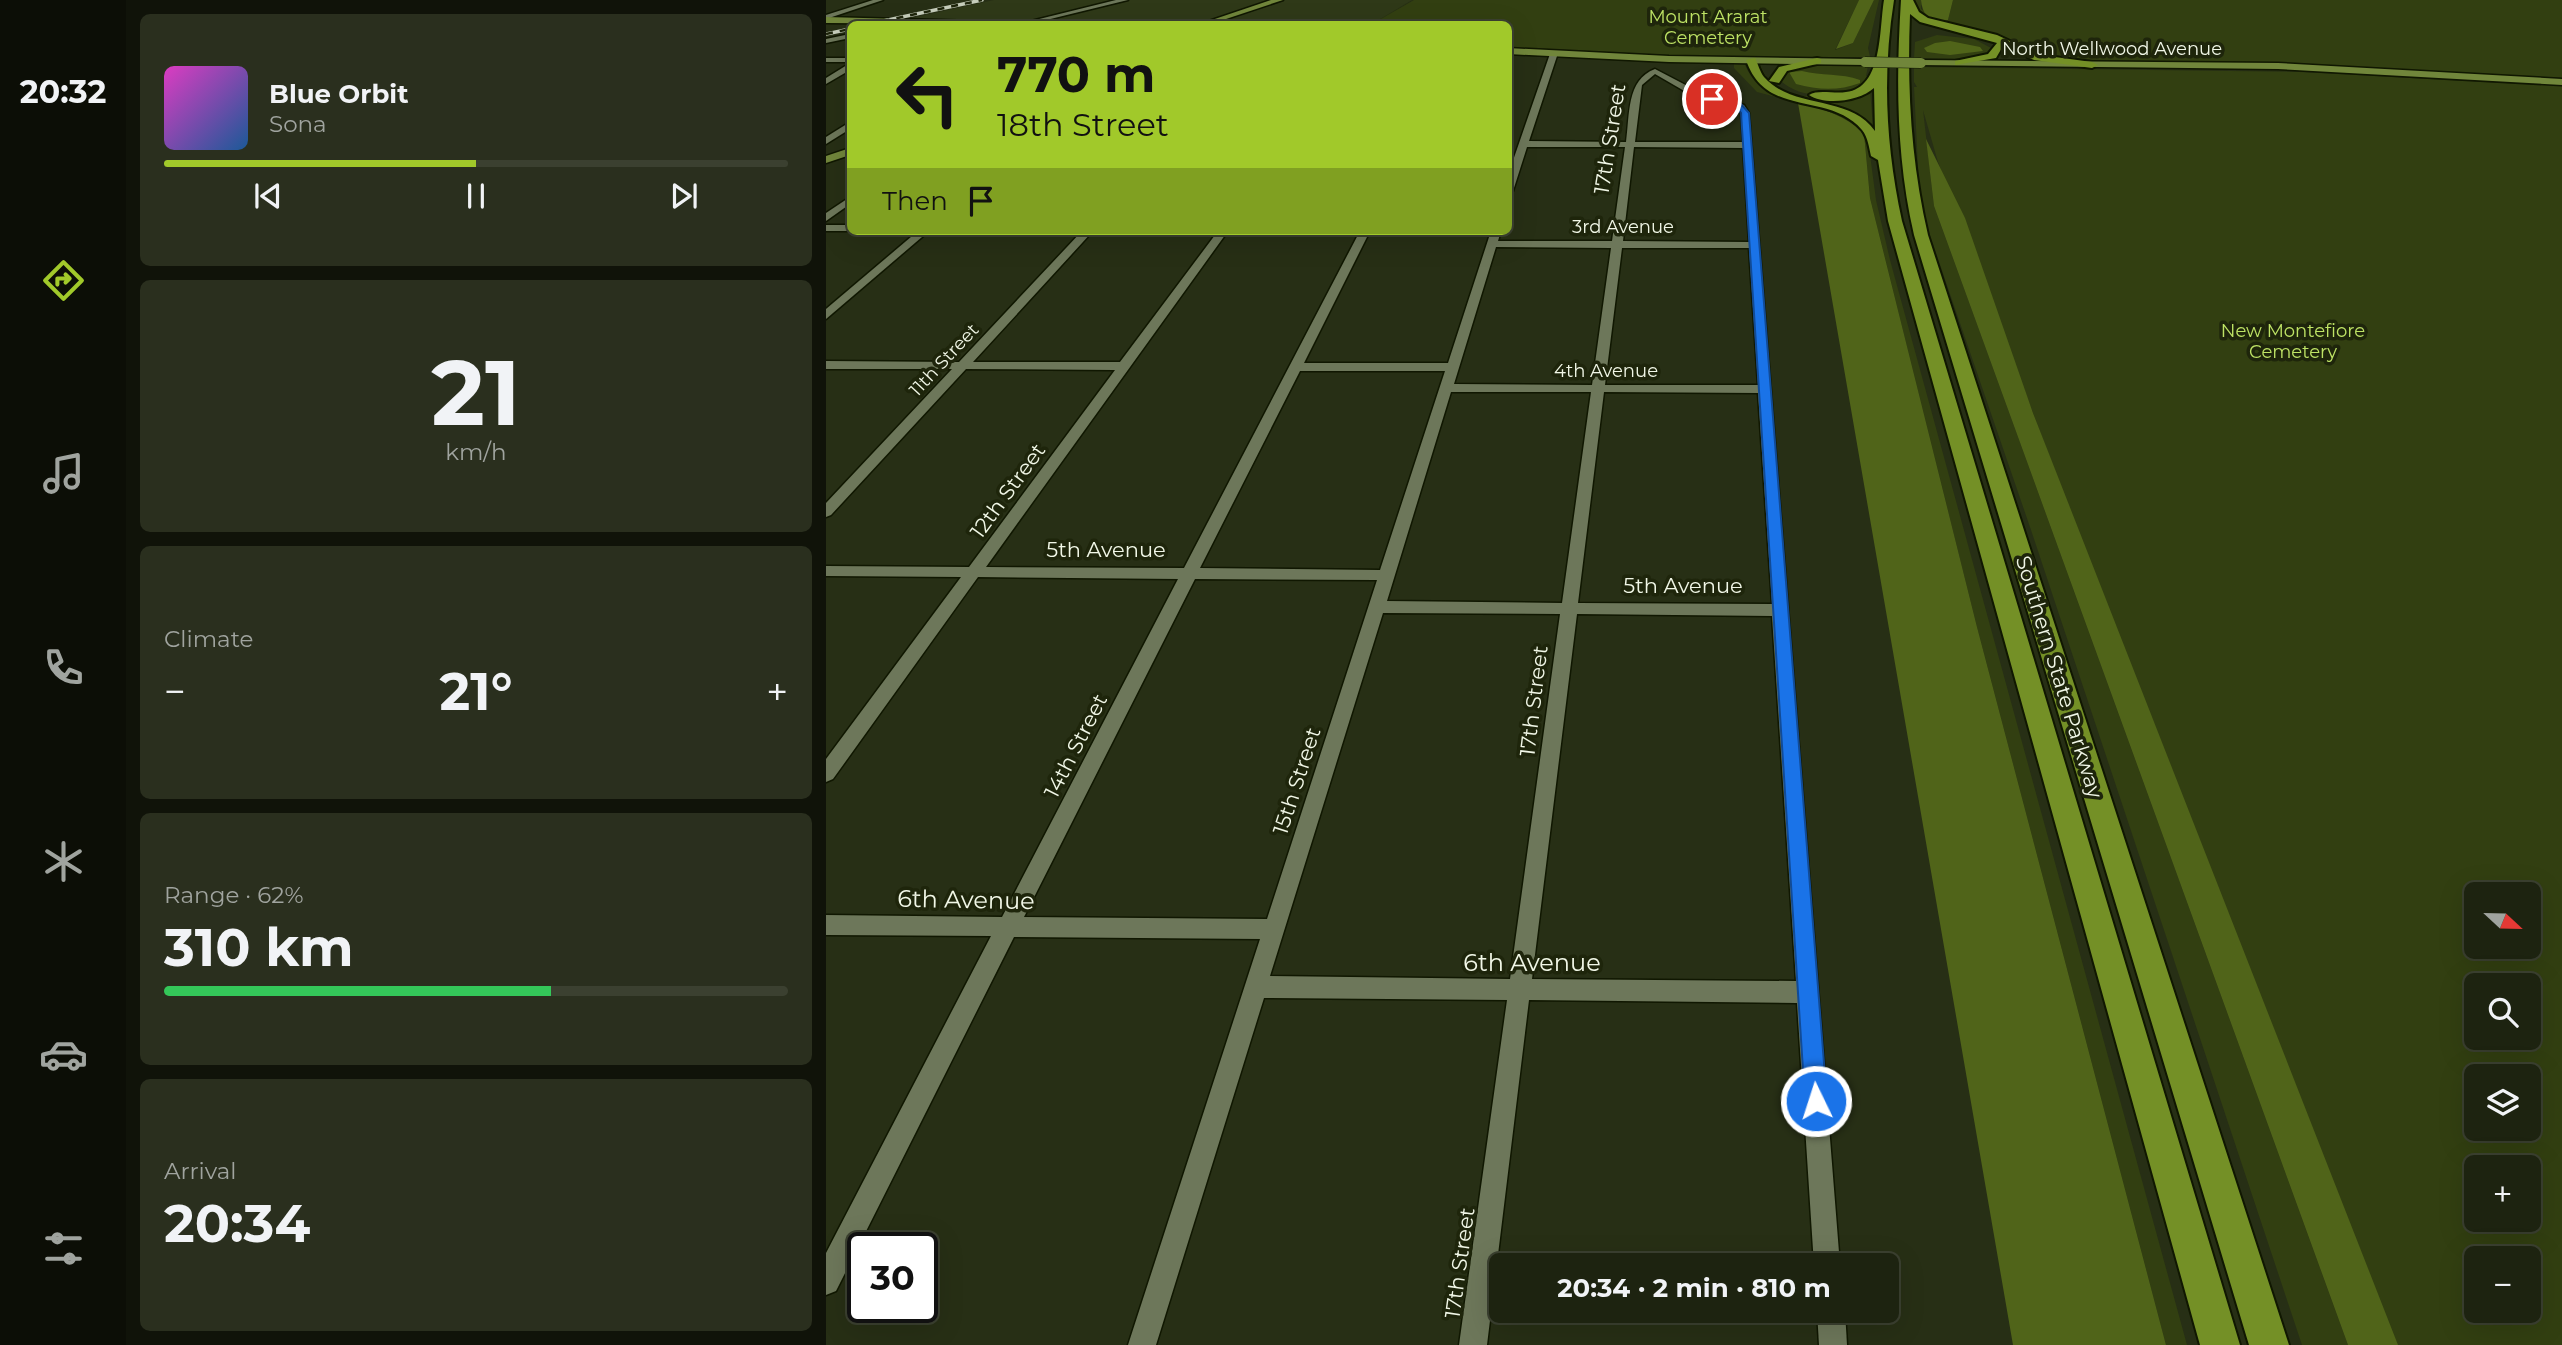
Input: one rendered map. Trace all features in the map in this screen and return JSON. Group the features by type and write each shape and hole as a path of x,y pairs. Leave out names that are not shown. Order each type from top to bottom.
{"highway":[{"name":"Southern State Parkway","path":"1889,0 1881,63 1887,176 1902,246 2220,1345"},
{"name":"Southern State Parkway","path":"1907,0 1904,69 1910,178 1924,248 2269,1345"},
{"path":"1907,0 1915,14 1924,20 1987,35 2015,50 2045,60 2092,65"},
{"path":"1933,34 1969,36 1998,46 2014,64"},
{"path":"1904,69 1916,39"},
{"path":"1959,63 1992,56 1998,46"},
{"path":"2015,50 2027,64"},
{"path":"1758,60 1775,81 1786,89 1805,94 1852,94 1871,86 1881,63"},
{"path":"1758,60 1754,76 1767,87 1841,111 1862,122 1871,134 1887,176"},
{"path":"1775,81 1783,69 1817,61"}],"main road":[{"path":"1214,21 1284,1"},
{"path":"1231,21 1284,1"},
{"path":"826,17 858,21"},
{"name":"North Wellwood Avenue","path":"1512,51 1554,53 1658,65 1758,60 2278,66 2562,82"},
{"path":"826,151 847,144"},
{"path":"826,160 847,152"}],"street":[{"path":"826,17 870,0"},
{"path":"826,17 880,0"},
{"path":"1036,21 1125,0"},
{"path":"847,11 842,15 858,21"},
{"path":"826,41 847,37"},
{"path":"1512,177 1523,137 1554,53"},
{"path":"826,60 847,60"},
{"path":"1658,65 1696,94 1742,108 1745,113 1826,1253"},
{"name":"17th Street","path":"1473,1345 1638,85 1658,65"},
{"path":"826,82 847,69"},
{"path":"826,132 846,132"},
{"path":"826,141 846,132"},
{"path":"1523,137 1630,144 1747,145"},
{"path":"826,218 847,202"},
{"path":"826,228 847,229"},
{"path":"826,315 919,235"},
{"name":"11th Street","path":"826,512 1084,235"},
{"name":"12th Street","path":"826,774 1220,235"},
{"name":"14th Street","path":"826,1281 1364,235"},
{"name":"3rd Avenue","path":"1494,238 1617,245 1755,245"},
{"name":"15th Street","path":"1142,1345 1494,238"},
{"path":"826,365 1124,366"},
{"path":"1295,367 1452,367"},
{"name":"4th Avenue","path":"1446,388 1765,389"},
{"name":"5th Avenue","path":"826,571 1386,575"},
{"name":"5th Avenue","path":"1376,607 1780,610"},
{"name":"6th Avenue","path":"826,925 1274,929"},
{"name":"6th Avenue","path":"1256,987 1808,992"},
{"path":"1831,1323 1833,1345"}],"shaded area":[{"path":"994,0 1412,0 1377,21 907,19"}],"green space":[{"name":"Mount Ararat Cemetery","path":"1414,0 1859,0 1835,50 1853,43 1874,0 1879,0 1868,48 1870,57 1703,57 1512,47 1512,21 1377,21"},
{"path":"1859,0 1874,0 1853,43 1836,49"},
{"path":"1915,0 1921,0 1921,9 1948,20 1953,0 2562,0 2562,78 2285,63 2047,59 2000,37 1933,22 1916,13"},
{"path":"1921,0 1953,0 1948,20 1929,17 1923,10"},
{"path":"1937,35 1974,39 1993,49 1991,54 1967,59 1914,58 1915,42"},
{"path":"1950,41 1980,47 1983,51 1950,55 1927,52 1924,48"},
{"path":"1734,64 1745,65 1753,78 1775,94 1845,115 1867,132 1876,200 1890,260 2187,1345 2166,1345 1977,627 1870,198 1864,133 1851,122 1826,110 1757,92 1734,68"},
{"path":"1757,66 1761,66 1769,80 1780,89 1793,94 1824,96 1870,89 1873,128 1862,120 1768,86"},
{"path":"1868,66 1866,76 1870,77 1867,84 1857,88 1822,95 1799,92 1780,80 1786,69"},
{"name":"New Montefiore Cemetery","path":"1914,67 2300,72 2562,86 2562,1345 2386,1345 1938,162 1923,110 1934,206 2348,1345 2302,1345 2031,530 1925,221 1919,188 1914,87 1917,87 1914,82"},
{"path":"1802,71 1853,78 1860,80 1860,83 1828,89 1812,88 1796,84 1789,72"},
{"path":"1798,103 1833,114 1864,133 1870,198 1977,627 2166,1345 2013,1345"},
{"path":"1926,139 1965,218 2033,413 2398,1345 2348,1345 1934,206"}],"railway":[{"path":"883,21 982,0"},
{"path":"826,34 847,30"}],"route":[{"path":"1712,99 1738,106 1745,111 1816,1101"}]}
